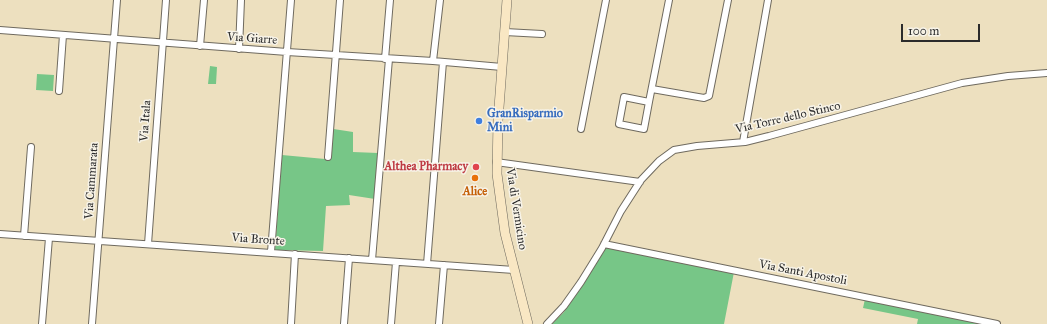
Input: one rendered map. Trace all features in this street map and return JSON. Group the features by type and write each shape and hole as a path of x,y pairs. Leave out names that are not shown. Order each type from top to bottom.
{"main road":[{"name":"Via di Vermicino","path":"507,0 496,162 501,212 528,324"}],"street":[{"name":"Via Cammarata","path":"92,324 117,0"},
{"name":"Via Itala","path":"148,244 166,0"},
{"path":"200,46 204,0"},
{"path":"239,49 241,0"},
{"path":"271,252 291,0"},
{"path":"328,157 340,0"},
{"path":"372,260 390,0"},
{"path":"433,61 440,0"},
{"path":"581,129 606,0"},
{"path":"649,102 624,97 618,124 644,129 669,0"},
{"path":"652,89 704,98 709,96 728,0"},
{"path":"743,142 768,0"},
{"name":"Via Giarre","path":"0,30 239,49 433,61 502,67"},
{"path":"505,32 542,34"},
{"path":"59,91 63,35"},
{"path":"427,264 442,62"},
{"name":"Via Torre dello Stinco","path":"547,324 572,296 604,244 621,211 640,182 657,162 674,150 692,146 743,142 769,136 953,85 990,78 1047,73"},
{"path":"24,236 31,147"},
{"path":"496,162 640,182"},
{"name":"Via Bronte","path":"0,234 514,270"},
{"path":"42,324 49,238"},
{"name":"Via Santi Apostoli","path":"604,244 997,324"},
{"path":"291,324 295,254"},
{"path":"344,324 349,258"},
{"path":"391,324 396,262"},
{"path":"439,324 444,265"}],"green space":[{"path":"210,66 217,67 216,84 208,84"},
{"path":"37,74 54,75 53,91 36,90"},
{"path":"327,128 353,132 353,152 378,153 375,199 349,195 350,205 326,206 323,251 275,250 282,155 325,159"},
{"path":"605,246 734,272 724,324 552,324 564,312 583,285"},
{"path":"865,299 984,324 917,324 918,319 863,308"}],"place":[{"name":"GranRisparmio Mini","path":"479,121"},
{"name":"Althea Pharmacy","path":"476,167"},
{"name":"Alice","path":"475,178"}]}
